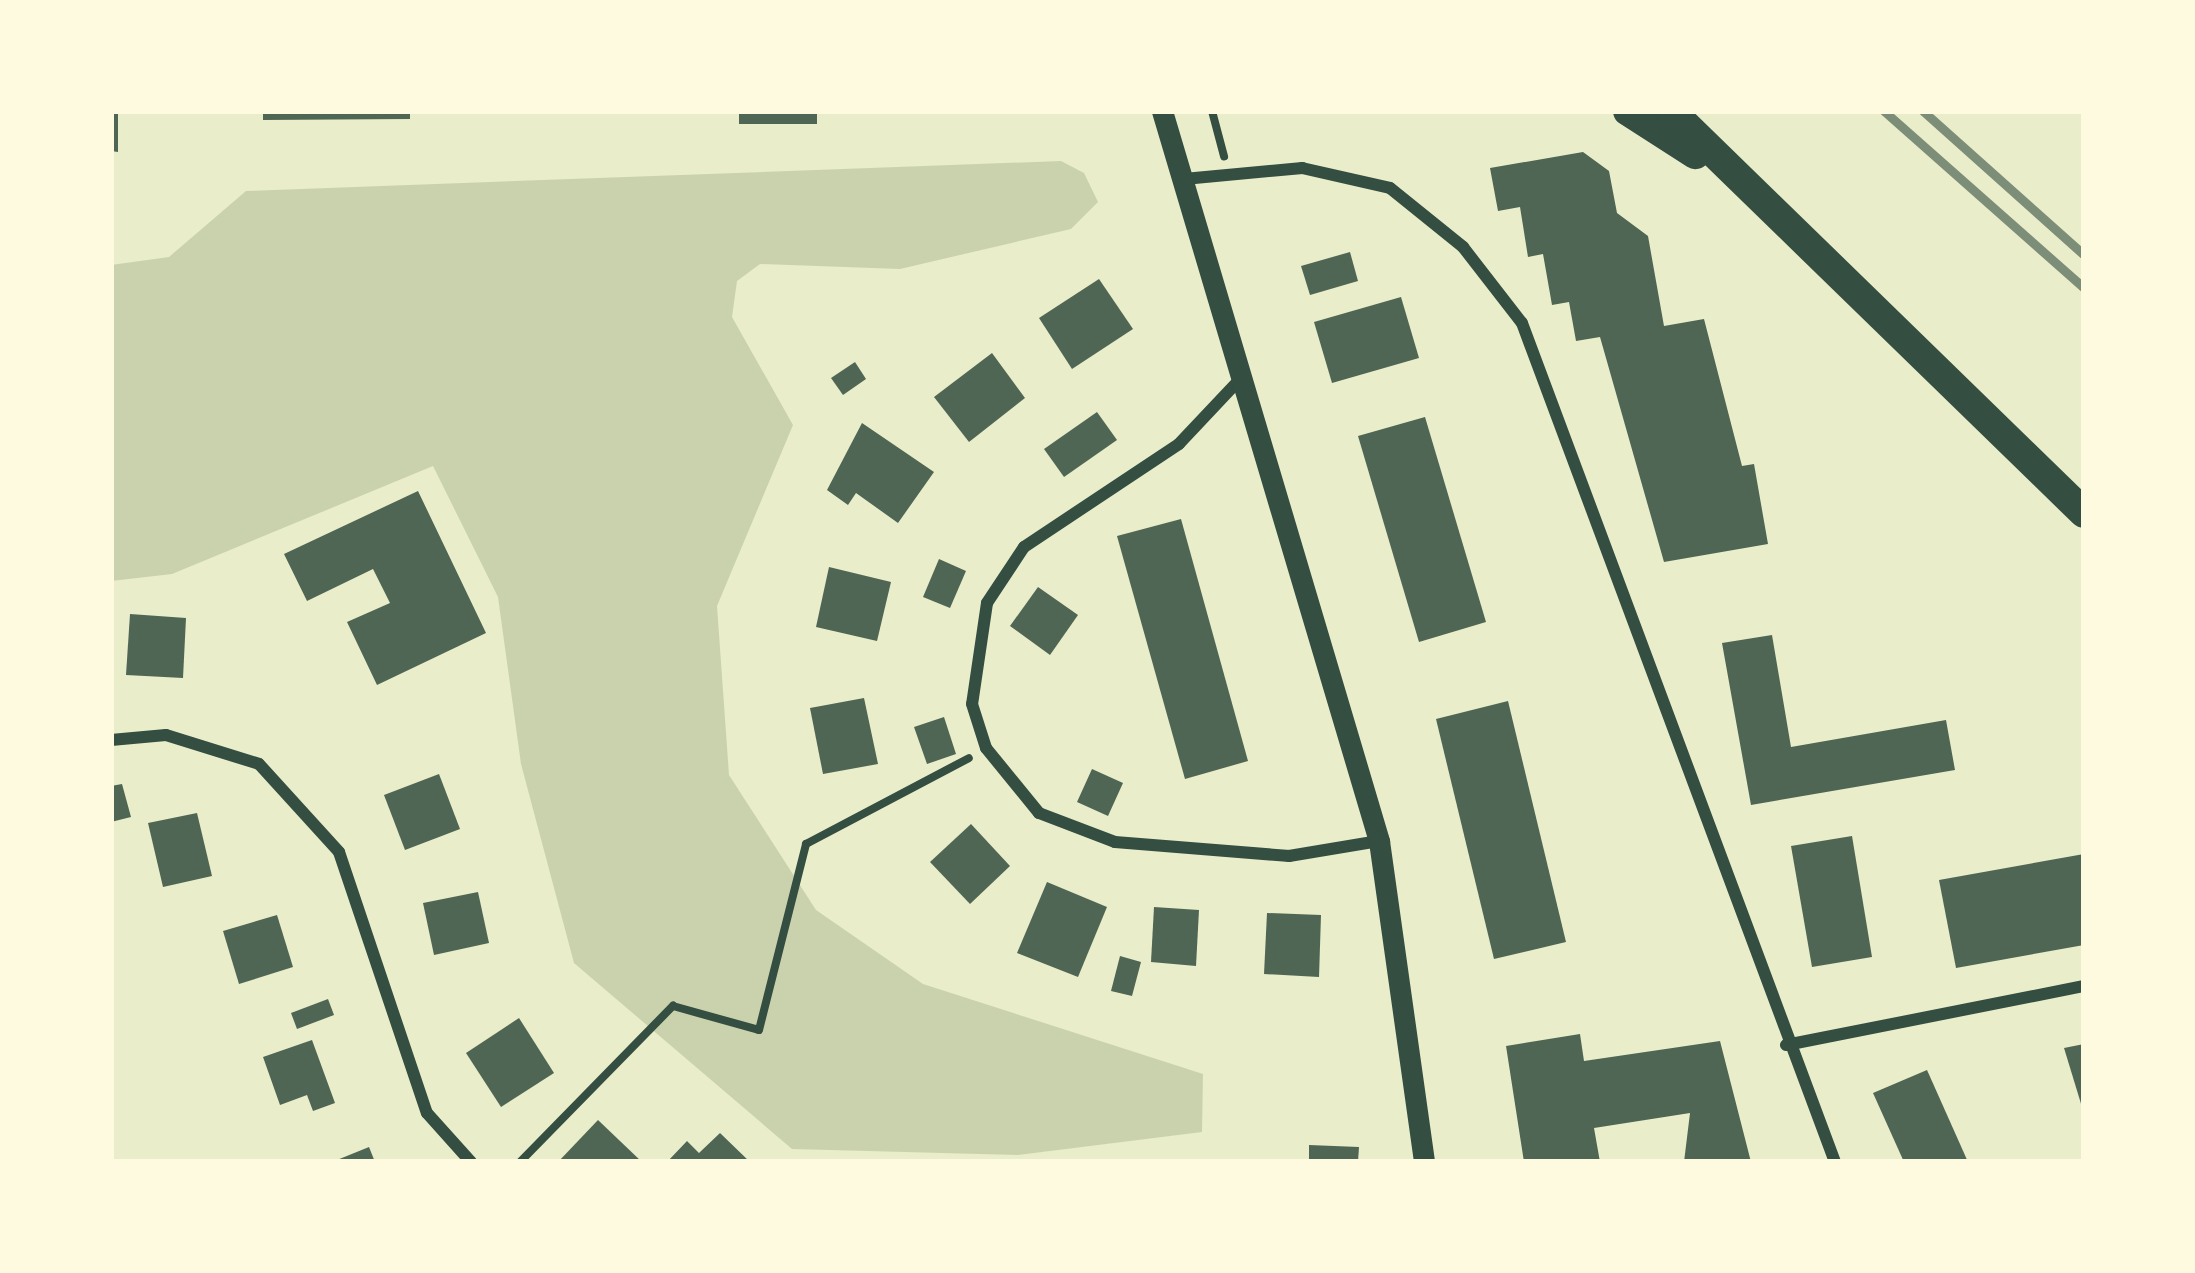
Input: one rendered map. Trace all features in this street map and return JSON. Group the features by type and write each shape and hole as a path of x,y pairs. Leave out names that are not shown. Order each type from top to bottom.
{"main road":[{"path":"1628,111 1736,180"},
{"path":"1671,111 1736,180 2084,513"}],"street":[{"path":"1162,111 1379,841 1424,1162"},
{"path":"1184,179 1302,168 1390,188 1463,247 1522,323 1786,1045 1835,1162"},
{"path":"1244,375 1179,444 1024,548 988,603 972,704 986,748 1039,813 1114,842 1288,856 1379,841"},
{"path":"111,740 166,735 259,764 339,852 427,1113 470,1162"},
{"path":"1786,1045 2084,986"}],"path":[{"path":"1212,111 1229,175"},
{"path":"520,1162 674,1006 759,1030 806,844 956,764"}],"green space":[{"path":"1061,161 1084,173 1098,202 1071,229 900,269 760,264 737,281 732,317 793,425 717,606 729,775 816,910 923,984 1203,1074 1202,1132 1018,1155 792,1149 574,963 521,764 498,597 433,466 172,574 111,581 111,265 169,257 246,191"}],"building":[{"path":"111,111 118,111 118,152 111,151"},
{"path":"263,111 410,111 410,119 263,120"},
{"path":"739,111 817,111 817,124 739,124"},
{"path":"1583,152 1609,171 1617,213 1648,236 1664,326 1704,319 1742,466 1754,464 1768,544 1664,562 1600,337 1576,341 1569,302 1552,305 1543,254 1528,257 1520,207 1498,211 1490,168"},
{"path":"1350,252 1358,281 1310,295 1301,266"},
{"path":"1099,279 1133,329 1072,369 1039,318"},
{"path":"1401,297 1419,358 1332,383 1314,322"},
{"path":"992,353 1025,398 969,442 934,397"},
{"path":"855,362 866,379 843,395 831,378"},
{"path":"1097,412 1117,440 1064,477 1044,449"},
{"path":"1425,417 1486,622 1419,642 1358,436"},
{"path":"862,423 934,472 898,523 856,493 848,505 827,490"},
{"path":"418,491 486,633 377,685 347,622 390,603 373,569 307,601 284,554"},
{"path":"1181,519 1248,761 1185,779 1117,536"},
{"path":"939,559 966,571 950,608 923,597"},
{"path":"829,567 891,582 877,641 816,627"},
{"path":"1038,587 1078,615 1050,655 1010,626"},
{"path":"130,614 186,618 183,678 126,675"},
{"path":"1772,635 1791,747 1946,720 1955,770 1751,805 1722,643"},
{"path":"864,698 878,764 823,774 810,708"},
{"path":"1508,701 1566,942 1494,959 1436,719"},
{"path":"944,717 956,754 927,764 914,727"},
{"path":"1092,769 1123,783 1108,816 1077,802"},
{"path":"439,774 460,829 405,850 384,795"},
{"path":"122,784 131,817 111,822 111,786"},
{"path":"197,813 212,876 163,887 148,823"},
{"path":"971,824 1010,866 970,904 930,862"},
{"path":"1852,836 1872,957 1812,967 1791,846"},
{"path":"2084,854 2084,945 1956,968 1939,880"},
{"path":"1047,882 1107,907 1078,977 1017,953"},
{"path":"478,892 489,943 434,955 423,903"},
{"path":"1154,907 1199,910 1196,966 1151,962"},
{"path":"1267,913 1321,915 1319,977 1264,974"},
{"path":"277,915 293,967 239,984 223,931"},
{"path":"1120,956 1141,962 1132,996 1111,991"},
{"path":"328,999 334,1015 297,1029 291,1013"},
{"path":"519,1018 554,1073 501,1107 466,1053"},
{"path":"1580,1034 1584,1061 1720,1041 1751,1162 1684,1162 1690,1113 1594,1128 1600,1162 1524,1162 1506,1046"},
{"path":"312,1040 335,1103 313,1111 307,1095 280,1105 263,1057"},
{"path":"2084,1044 2084,1107 2082,1107 2064,1048"},
{"path":"1927,1070 1968,1162 1904,1162 1873,1093"},
{"path":"598,1120 642,1162 558,1162"},
{"path":"720,1133 750,1162 667,1162 687,1141 699,1153"},
{"path":"1309,1145 1359,1147 1358,1162 1309,1162"},
{"path":"369,1147 375,1162 332,1162"}],"railway":[{"path":"1884,111 2084,288"},
{"path":"1923,111 2084,255"}]}
